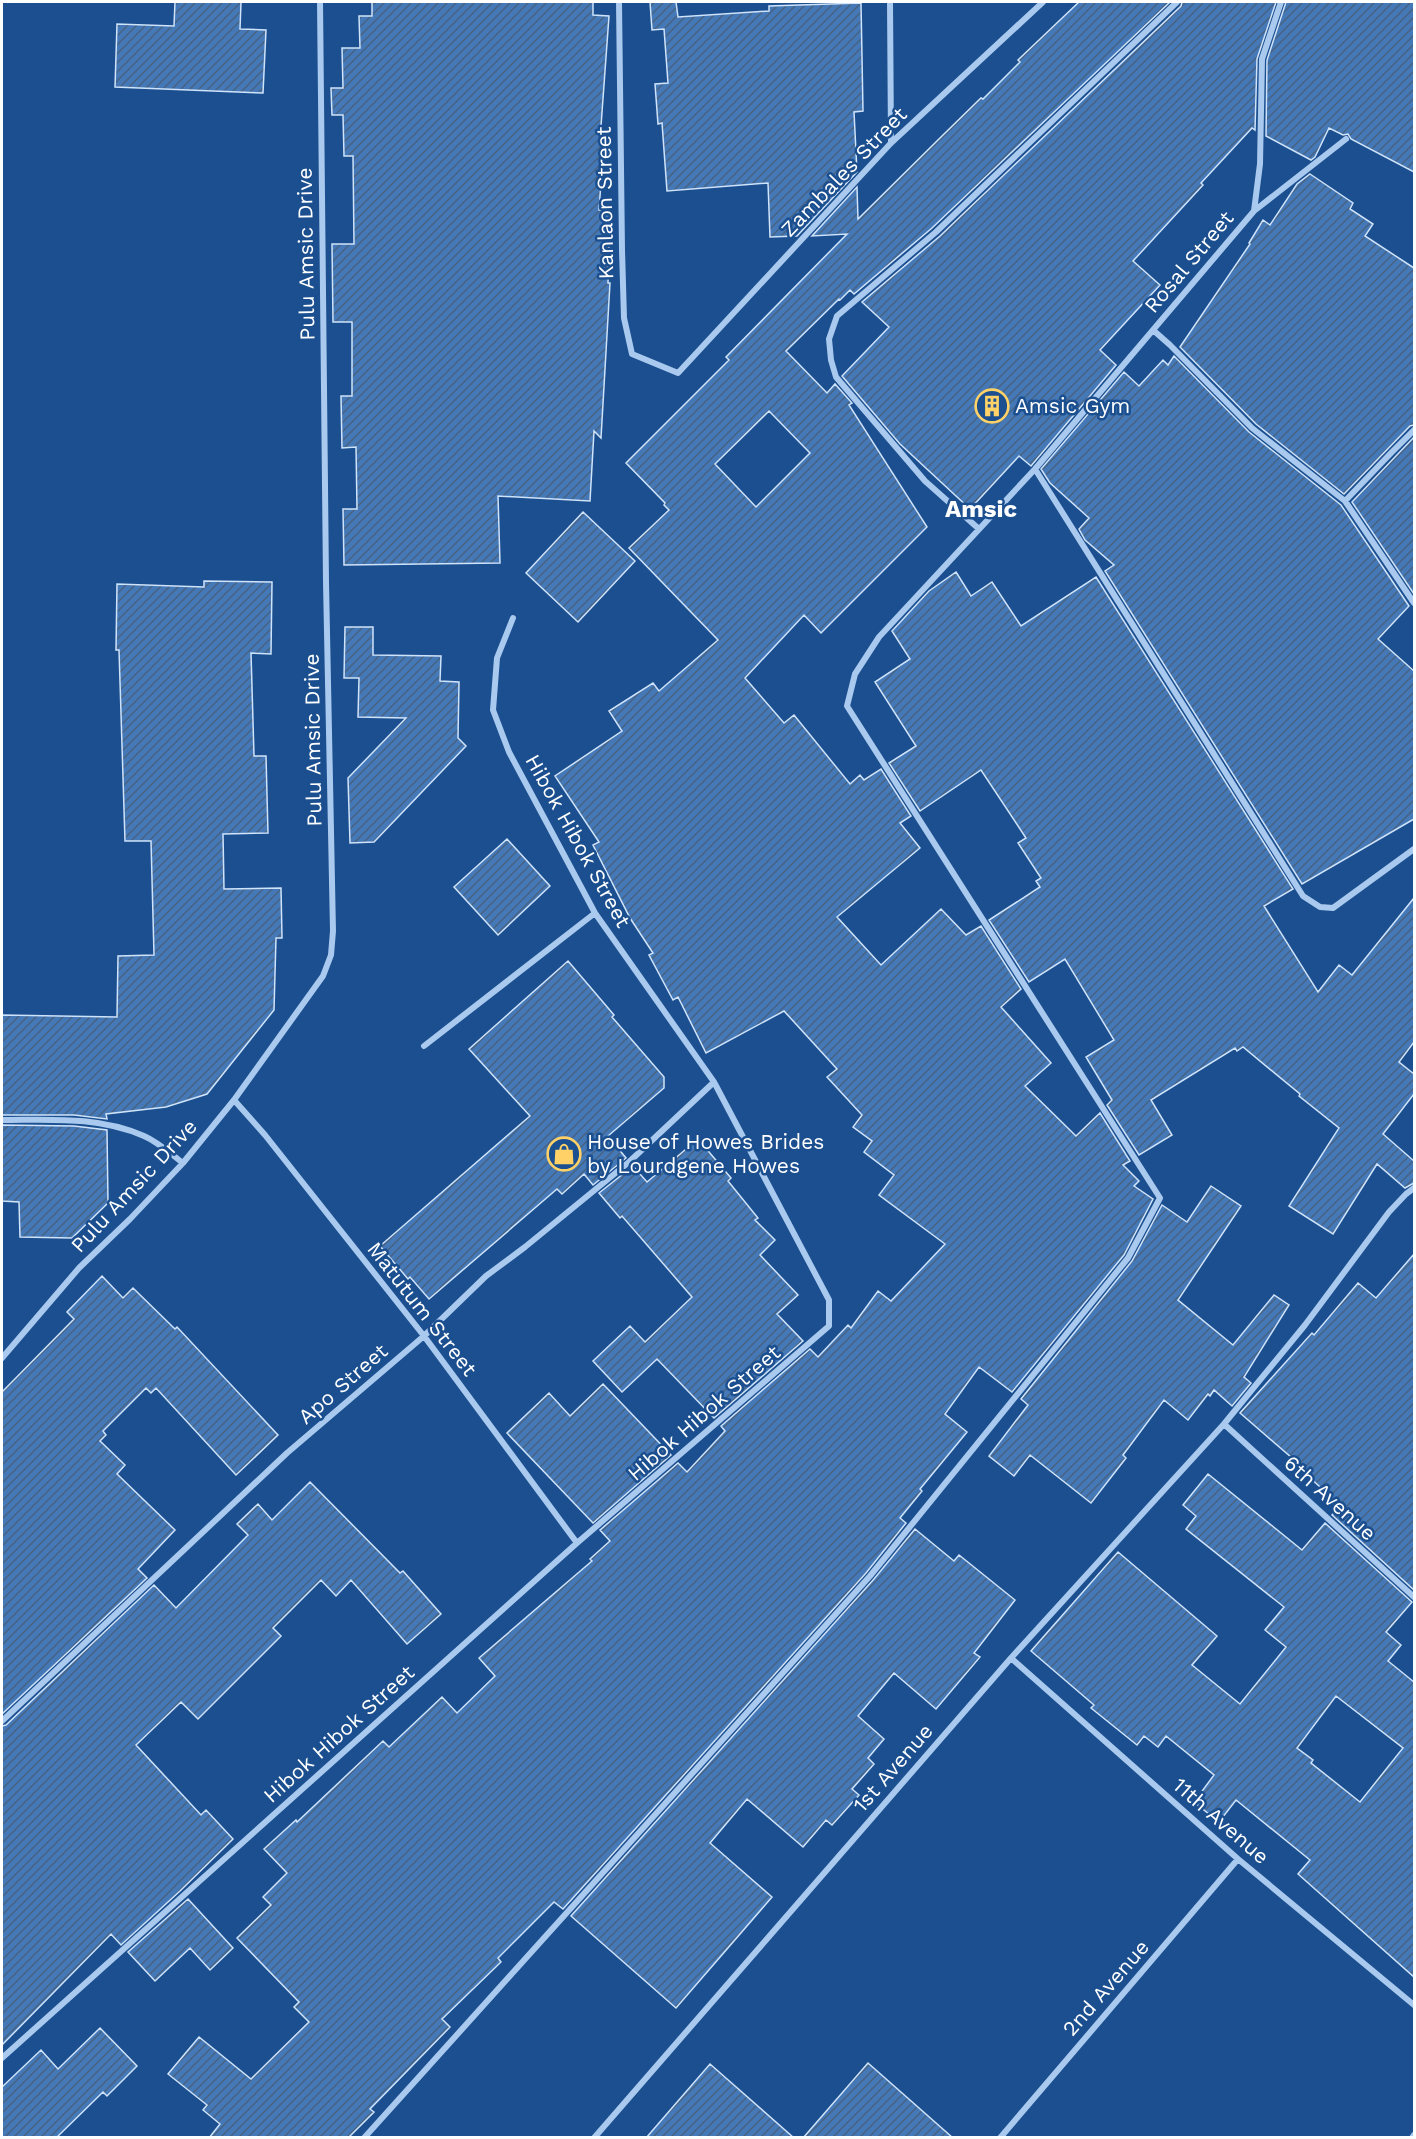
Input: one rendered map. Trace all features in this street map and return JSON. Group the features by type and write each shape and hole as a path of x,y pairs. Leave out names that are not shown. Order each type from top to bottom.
{"street":[{"name":"Pulu Amsic Drive","path":"2,1358 79,1268 183,1163 234,1100 322,976 331,955 333,931 326,582 320,2"},
{"name":"Kanlaon Street","path":"620,2 624,318 632,354 678,373"},
{"path":"890,2 891,143"},
{"name":"Zambales Street","path":"678,373 891,143 1043,2"},
{"path":"980,529 925,481 836,377 831,360 829,339 837,316 936,232 1177,2"},
{"name":"Rosal Street","path":"364,2138 870,1576 1128,1258 1160,1198 848,706 855,674 879,637 1035,469 1254,211 1260,164 1262,58 1281,2"},
{"path":"1254,211 1346,139"},
{"path":"1153,330 1252,428 1345,501 1414,603"},
{"path":"1345,501 1414,430"},
{"path":"1035,469 1303,896 1320,907 1333,908 1414,849"},
{"name":"Hibok Hibok Street","path":"2,2058 578,1543 829,1326 829,1300 714,1082 595,913 509,752 493,710 497,658 513,618"},
{"path":"423,1046 595,913"},
{"name":"Apo Street","path":"2,1721 287,1453 424,1336 486,1276 525,1247 628,1162 714,1082"},
{"name":"Matutum Street","path":"234,1100 265,1135 424,1336 578,1543"},
{"path":"2,1120 80,1119 117,1127 146,1136 183,1163"},
{"name":"1st Avenue","path":"594,2138 1011,1658 1224,1424 1305,1324 1389,1212 1414,1188"},
{"name":"6th Avenue","path":"1224,1424 1414,1597"},
{"name":"11th Avenue","path":"1011,1658 1239,1859 1414,2005"},
{"name":"2nd Avenue","path":"1000,2138 1239,1859"}],"building":[{"path":"175,2 241,2 240,29 266,30 263,93 115,87 117,24 174,26"},
{"path":"372,2 593,2 593,15 609,16 600,140 604,141 599,210 610,210 608,283 610,283 601,438 594,431 590,501 498,496 500,563 344,565 343,509 357,509 356,447 342,448 341,396 352,396 352,322 333,322 332,244 354,244 353,156 344,156 343,115 332,115 331,88 343,88 342,48 360,48 359,16 372,16"},
{"path":"650,2 676,2 678,17 769,11 769,6 861,3 863,111 854,112 857,172 797,236 770,237 768,183 667,191 662,123 658,124 655,84 668,83 664,29 652,30"},
{"path":"1079,2 1170,2 932,228 854,294 850,290 839,299 786,351 827,393 835,384 852,403 849,405 927,527 821,633 804,615 745,678 784,723 794,715 850,784 860,775 864,780 881,769 911,816 900,823 920,848 837,917 881,965 941,909 966,935 981,926 1021,989 1001,1007 1051,1063 1025,1086 1076,1136 1100,1113 1130,1161 1123,1165 1139,1181 1134,1186 1153,1199 1124,1255 1012,1392 979,1367 945,1414 967,1432 920,1489 922,1491 900,1518 906,1523 866,1573 563,1909 554,1902 498,1958 501,1962 442,2019 450,2027 370,2109 374,2112 348,2138 209,2138 220,2124 203,2110 207,2105 168,2074 199,2037 251,2079 309,2022 294,2007 299,2002 237,1938 271,1905 263,1897 287,1873 264,1849 296,1820 297,1822 383,1741 389,1747 442,1697 457,1713 495,1676 479,1658 592,1561 590,1559 610,1541 600,1530 678,1463 687,1472 725,1431 721,1426 810,1349 818,1357 848,1325 851,1328 878,1291 891,1301 945,1244 879,1195 894,1175 864,1152 872,1141 853,1127 862,1115 827,1077 837,1069 784,1011 706,1053 678,997 673,1000 649,955 653,953 630,918 593,845 599,842 555,776 622,731 609,711 653,683 659,691 718,640 629,548 669,510 626,463 729,360 726,357 847,234 812,236 857,187 858,219 981,98 983,99 1020,62 1018,60","holes":["769,411 810,453 756,507 715,464"]},
{"path":"1182,2 1276,2 1257,59 1255,130 1252,128 1133,261 1160,285 1100,350 1116,365 1031,466 1019,456 970,509 900,444 842,376 889,327 862,302 940,236 1181,6"},
{"path":"1286,2 1414,2 1414,172 1351,139 1348,134 1343,135 1329,128 1315,157 1311,160 1266,136 1267,60"},
{"path":"1310,174 1353,203 1350,209 1373,224 1365,236 1414,268 1414,425 1410,426 1344,494 1256,424 1180,347 1250,244 1263,220 1270,225 1297,184"},
{"path":"1174,356 1249,432 1341,505 1409,606 1378,639 1414,671 1414,819 1302,884 1105,571 1114,565 1085,540 1079,529 1089,518 1050,483 1041,469 1124,372 1139,386 1163,360 1168,365"},
{"path":"1414,437 1414,594 1352,502"},
{"path":"583,512 635,561 578,622 526,573"},
{"path":"956,572 971,596 992,582 1021,626 1096,577 1293,889 1264,906 1318,992 1339,965 1352,975 1414,898 1414,1042 1399,1062 1414,1074 1414,1094 1383,1134 1414,1161 1414,1183 1405,1188 1377,1164 1333,1234 1289,1206 1339,1128 1243,1047 1237,1051 1235,1048 1151,1100 1172,1135 1139,1155 1107,1105 1112,1100 1086,1057 1114,1040 1065,959 1029,982 989,920 1040,887 1036,881 1041,878 1018,843 1026,838 981,770 920,811 889,763 916,746 875,682 910,659 892,631 929,591"},
{"path":"204,581 272,582 271,654 251,653 254,756 266,756 268,833 223,834 224,889 281,888 282,938 276,938 274,1010 207,1094 166,1107 106,1114 107,1119 74,1115 2,1115 2,1015 117,1017 118,956 154,955 151,841 125,841 119,650 116,650 117,584 204,587"},
{"path":"345,627 373,627 373,655 441,656 440,681 459,682 458,738 466,746 374,842 350,843 348,778 406,718 358,717 359,678 344,678"},
{"path":"507,839 550,886 498,935 454,887"},
{"path":"568,961 614,1015 612,1017 664,1077 664,1088 608,1136 626,1158 593,1185 584,1174 562,1194 557,1189 429,1299 410,1277 408,1279 380,1246 530,1116 469,1049"},
{"path":"2,1125 74,1126 107,1130 108,1203 72,1238 20,1237 19,1202 2,1201"},
{"path":"698,1139 731,1178 728,1181 758,1218 755,1220 775,1240 760,1255 798,1295 777,1314 803,1341 714,1418 657,1359 622,1392 593,1361 630,1326 645,1342 692,1297 622,1216 620,1218 599,1193 633,1166 647,1182"},
{"path":"1211,1186 1241,1206 1178,1300 1233,1345 1274,1295 1289,1305 1244,1377 1251,1383 1232,1406 1214,1390 1210,1396 1208,1394 1188,1420 1164,1400 1123,1455 1126,1458 1091,1503 1030,1455 1014,1476 989,1456 1028,1405 1021,1399 1132,1261 1162,1205 1187,1222"},
{"path":"1414,1254 1414,1590 1332,1515 1341,1506 1297,1466 1299,1464 1240,1413 1312,1333 1314,1335 1358,1283 1376,1298"},
{"path":"102,1276 123,1298 133,1288 175,1329 177,1327 278,1435 236,1475 156,1388 151,1393 146,1388 103,1431 106,1435 100,1441 125,1465 117,1474 175,1530 138,1569 147,1578 2,1714 2,1392 74,1319 67,1312"},
{"path":"603,1384 671,1455 593,1523 507,1433 549,1393 570,1416"},
{"path":"1208,1474 1302,1550 1325,1523 1412,1602 1386,1632 1401,1645 1388,1661 1414,1682 1414,1977 1298,1874 1310,1860 1236,1800 1219,1822 1194,1802 1214,1775 1166,1736 1158,1747 1144,1736 1137,1745 1091,1708 1094,1705 1031,1651 1118,1552 1217,1636 1192,1665 1240,1704 1286,1647 1265,1630 1284,1607 1186,1529 1196,1516 1183,1505","holes":["1336,1696 1403,1748 1360,1802 1311,1763 1313,1760 1297,1748"]},
{"path":"310,1482 400,1573 403,1571 441,1614 407,1644 351,1580 336,1596 321,1580 273,1628 281,1636 198,1719 181,1702 136,1745 201,1815 206,1810 233,1839 121,1945 111,1934 2,2045 2,1726 6,1725 154,1585 176,1608 248,1535 237,1524 258,1504 272,1520"},
{"path":"915,1529 954,1561 959,1555 1015,1600 974,1653 980,1657 936,1709 894,1673 858,1716 884,1739 868,1758 874,1764 852,1789 859,1795 832,1825 826,1820 803,1847 747,1799 710,1843 772,1897 676,2008 571,1916 874,1579"},
{"path":"188,1899 233,1948 210,1970 190,1948 155,1981 128,1952"},
{"path":"100,2028 137,2066 107,2096 103,2092 56,2138 2,2138 2,2087 41,2050 58,2069"},
{"path":"868,2063 953,2138 803,2138"},
{"path":"710,2064 794,2138 646,2138"}],"place":[{"name":"Amsic Gym","path":"992,406"},
{"name":"House of Howes Brides by Lourdgene Howes","path":"564,1154"}],"district":[{"name":"Amsic","path":"981,509"}]}
